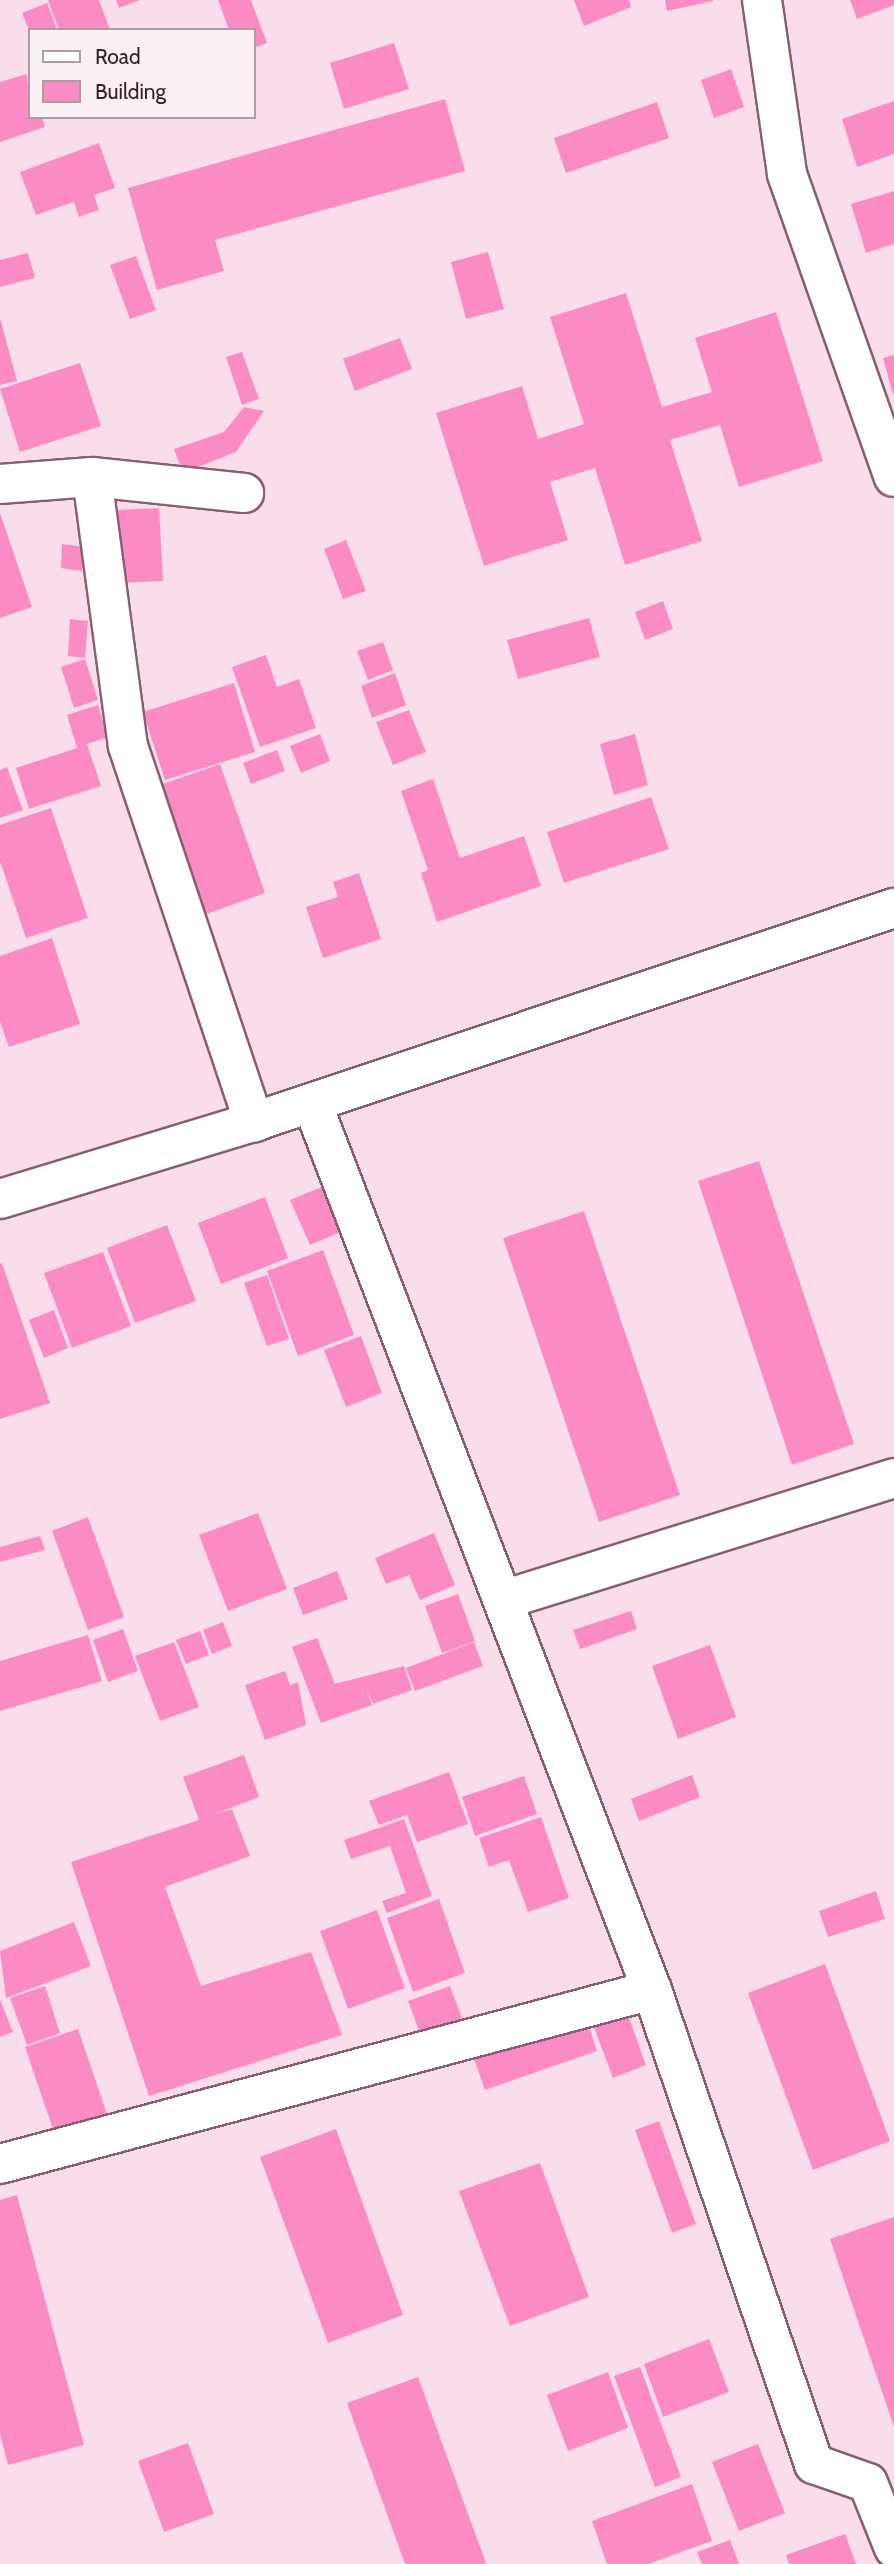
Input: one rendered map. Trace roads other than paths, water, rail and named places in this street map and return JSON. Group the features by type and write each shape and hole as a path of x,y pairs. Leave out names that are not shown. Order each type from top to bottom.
{"street":[{"path":"762,0 787,174 894,477"},
{"path":"92,477 128,746 254,1122"},
{"path":"0,484 92,477 244,493"},
{"path":"0,1199 254,1122 894,908"},
{"path":"312,1102 506,1600 652,1990 814,2464 866,2480 894,2549"},
{"path":"506,1600 894,1478"},
{"path":"0,2164 652,1990"}]}
